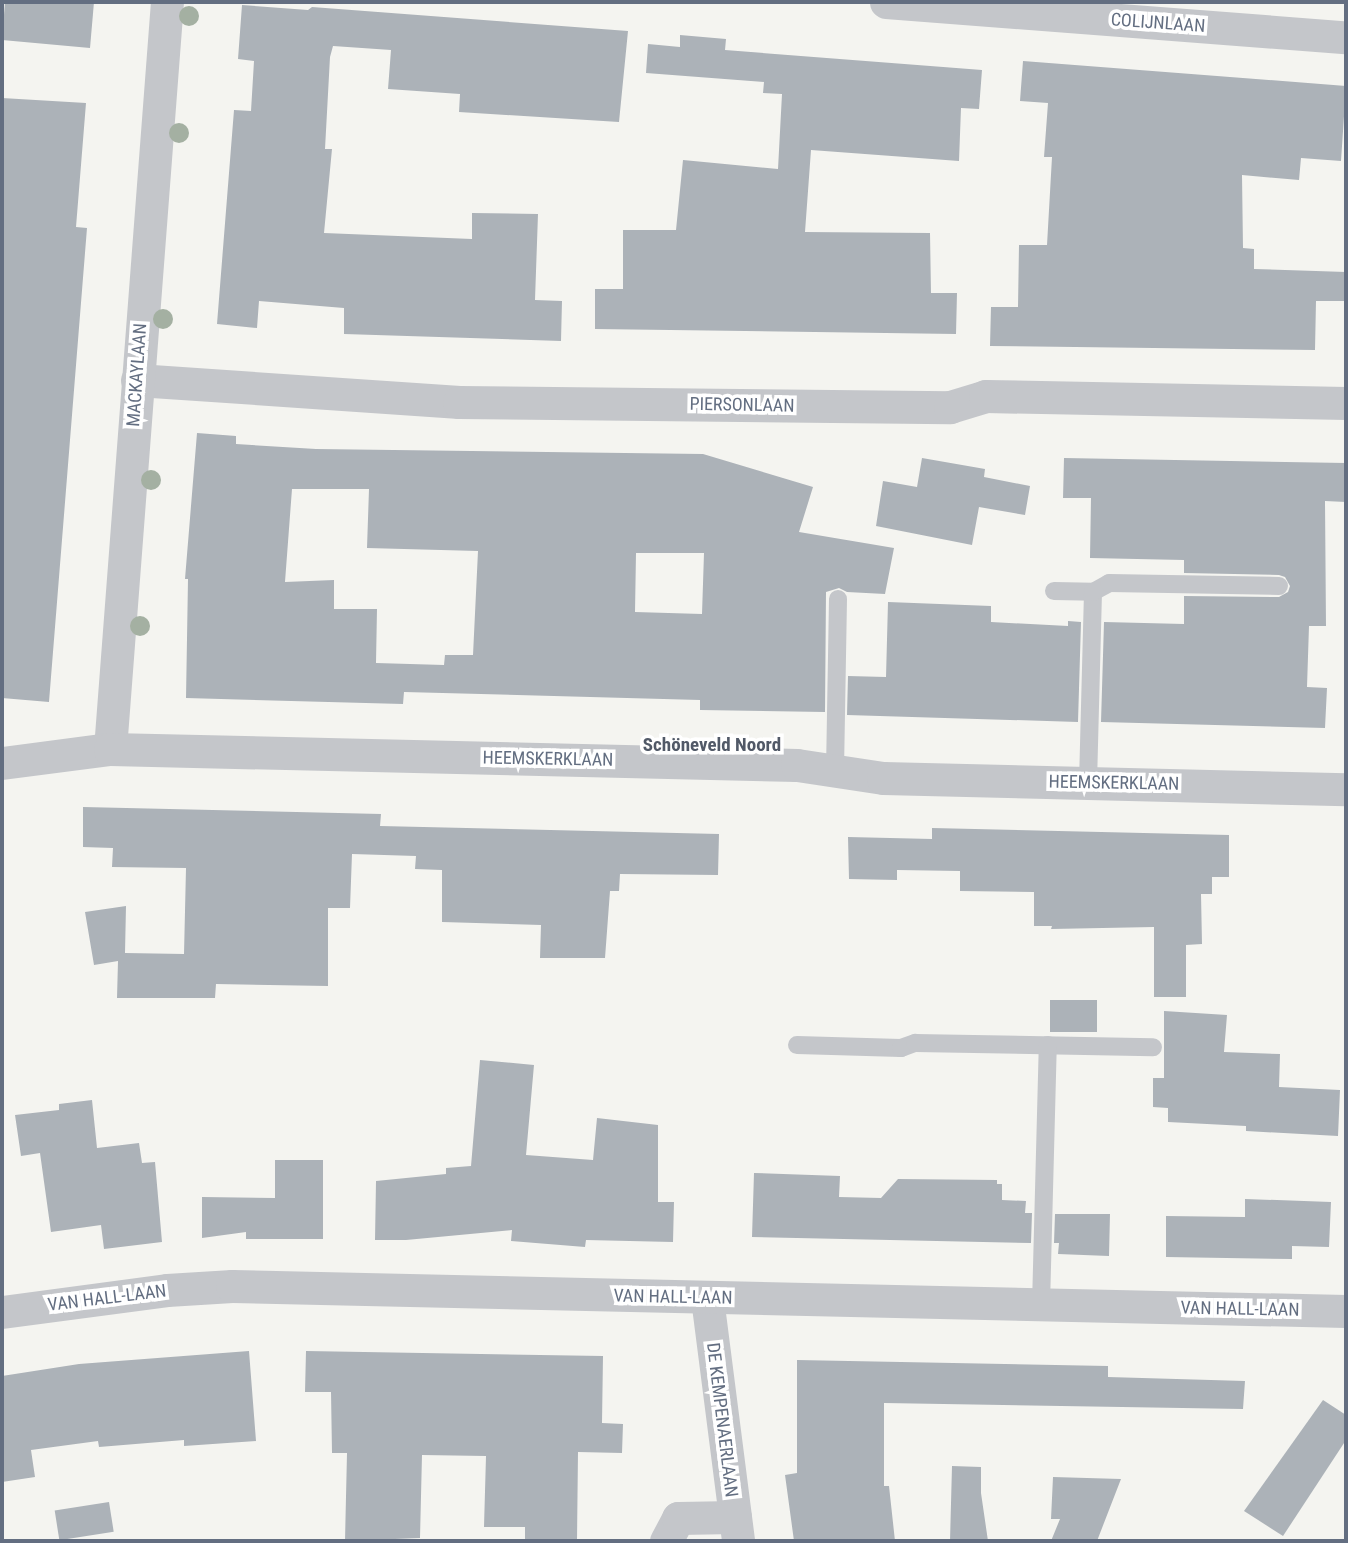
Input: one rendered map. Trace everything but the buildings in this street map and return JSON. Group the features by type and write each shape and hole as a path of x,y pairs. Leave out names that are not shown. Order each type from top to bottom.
{"street":[{"name":"MACKAYLAAN","path":"110,749 167,2"},
{"name":"COLIJNLAAN","path":"887,2 1346,37"},
{"name":"PIERSONLAAN","path":"137,380 459,402 950,407 985,396 1346,402"},
{"name":"HEEMSKERKLAAN","path":"2,763 110,749 797,765 883,778 1346,789"},
{"name":"VAN HALL-LAAN","path":"2,1312 167,1290 232,1286 1346,1311"},
{"name":"DE KEMPENAERLAAN","path":"706,1298 737,1529"},
{"path":"666,1541 678,1518 737,1529"}],"lane":[{"path":"1054,591 1093,592 1109,583 1279,586"},
{"path":"1088,782 1093,592"},
{"path":"835,771 838,599"},
{"path":"797,1045 901,1048 915,1043 1153,1047"},
{"path":"1041,1305 1048,1045"}],"district":[{"name":"Schöneveld Noord","path":"712,745"}]}
